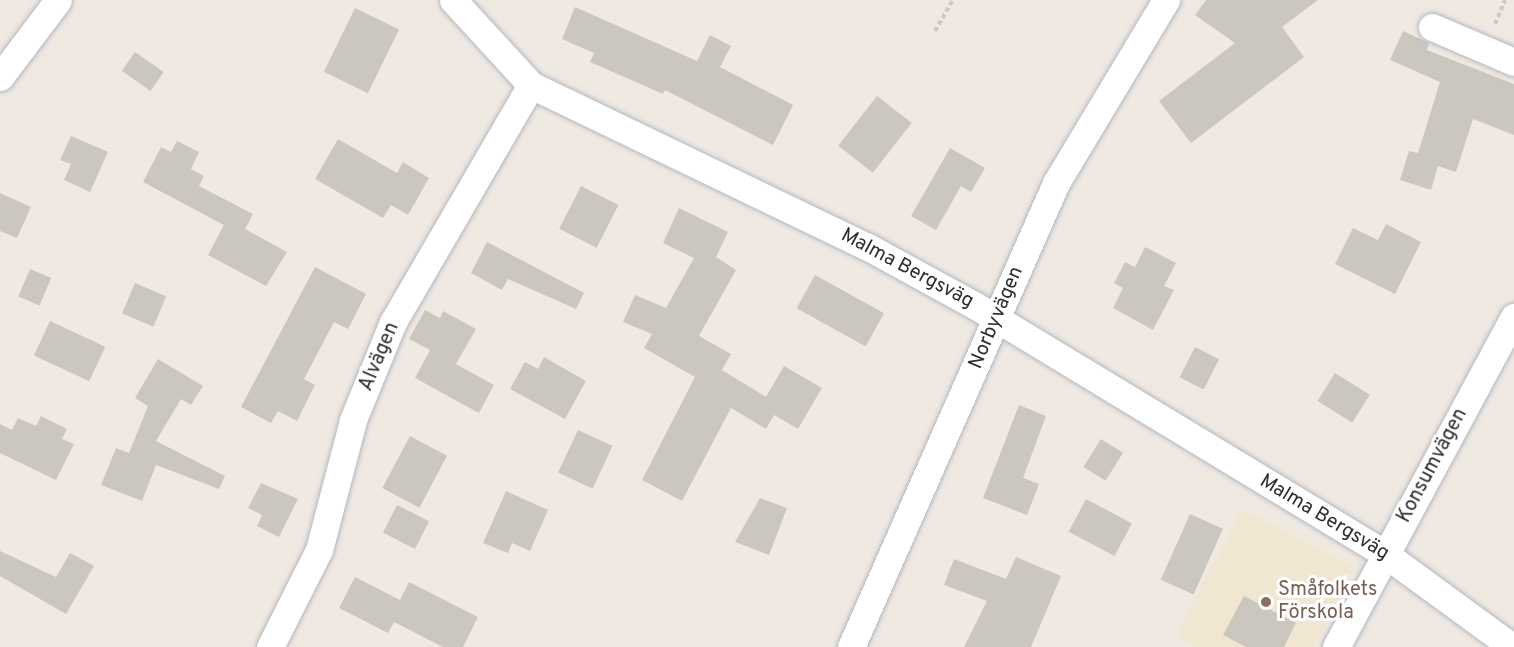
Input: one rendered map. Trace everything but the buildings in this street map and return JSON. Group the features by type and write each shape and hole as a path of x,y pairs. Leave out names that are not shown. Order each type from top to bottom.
{"street":[{"path":"0,77 58,0"},
{"name":"Malma Bergsväg","path":"453,0 531,85 857,241 997,320 1385,554 1512,647"},
{"name":"Norbyvägen","path":"851,647 1056,183 1166,0"},
{"path":"1432,27 1514,62"},
{"name":"Alvägen","path":"270,647 319,550 353,420 393,322 531,85"},
{"name":"Konsumvägen","path":"1336,647 1514,317"}],"path":[{"path":"935,31 953,0"}],"shaded area":[{"name":"Småfolkets Förskola","path":"1242,509 1355,567 1314,647 1197,647 1176,636"}],"place":[{"name":"Småfolkets Förskola","path":"1266,602"}]}
